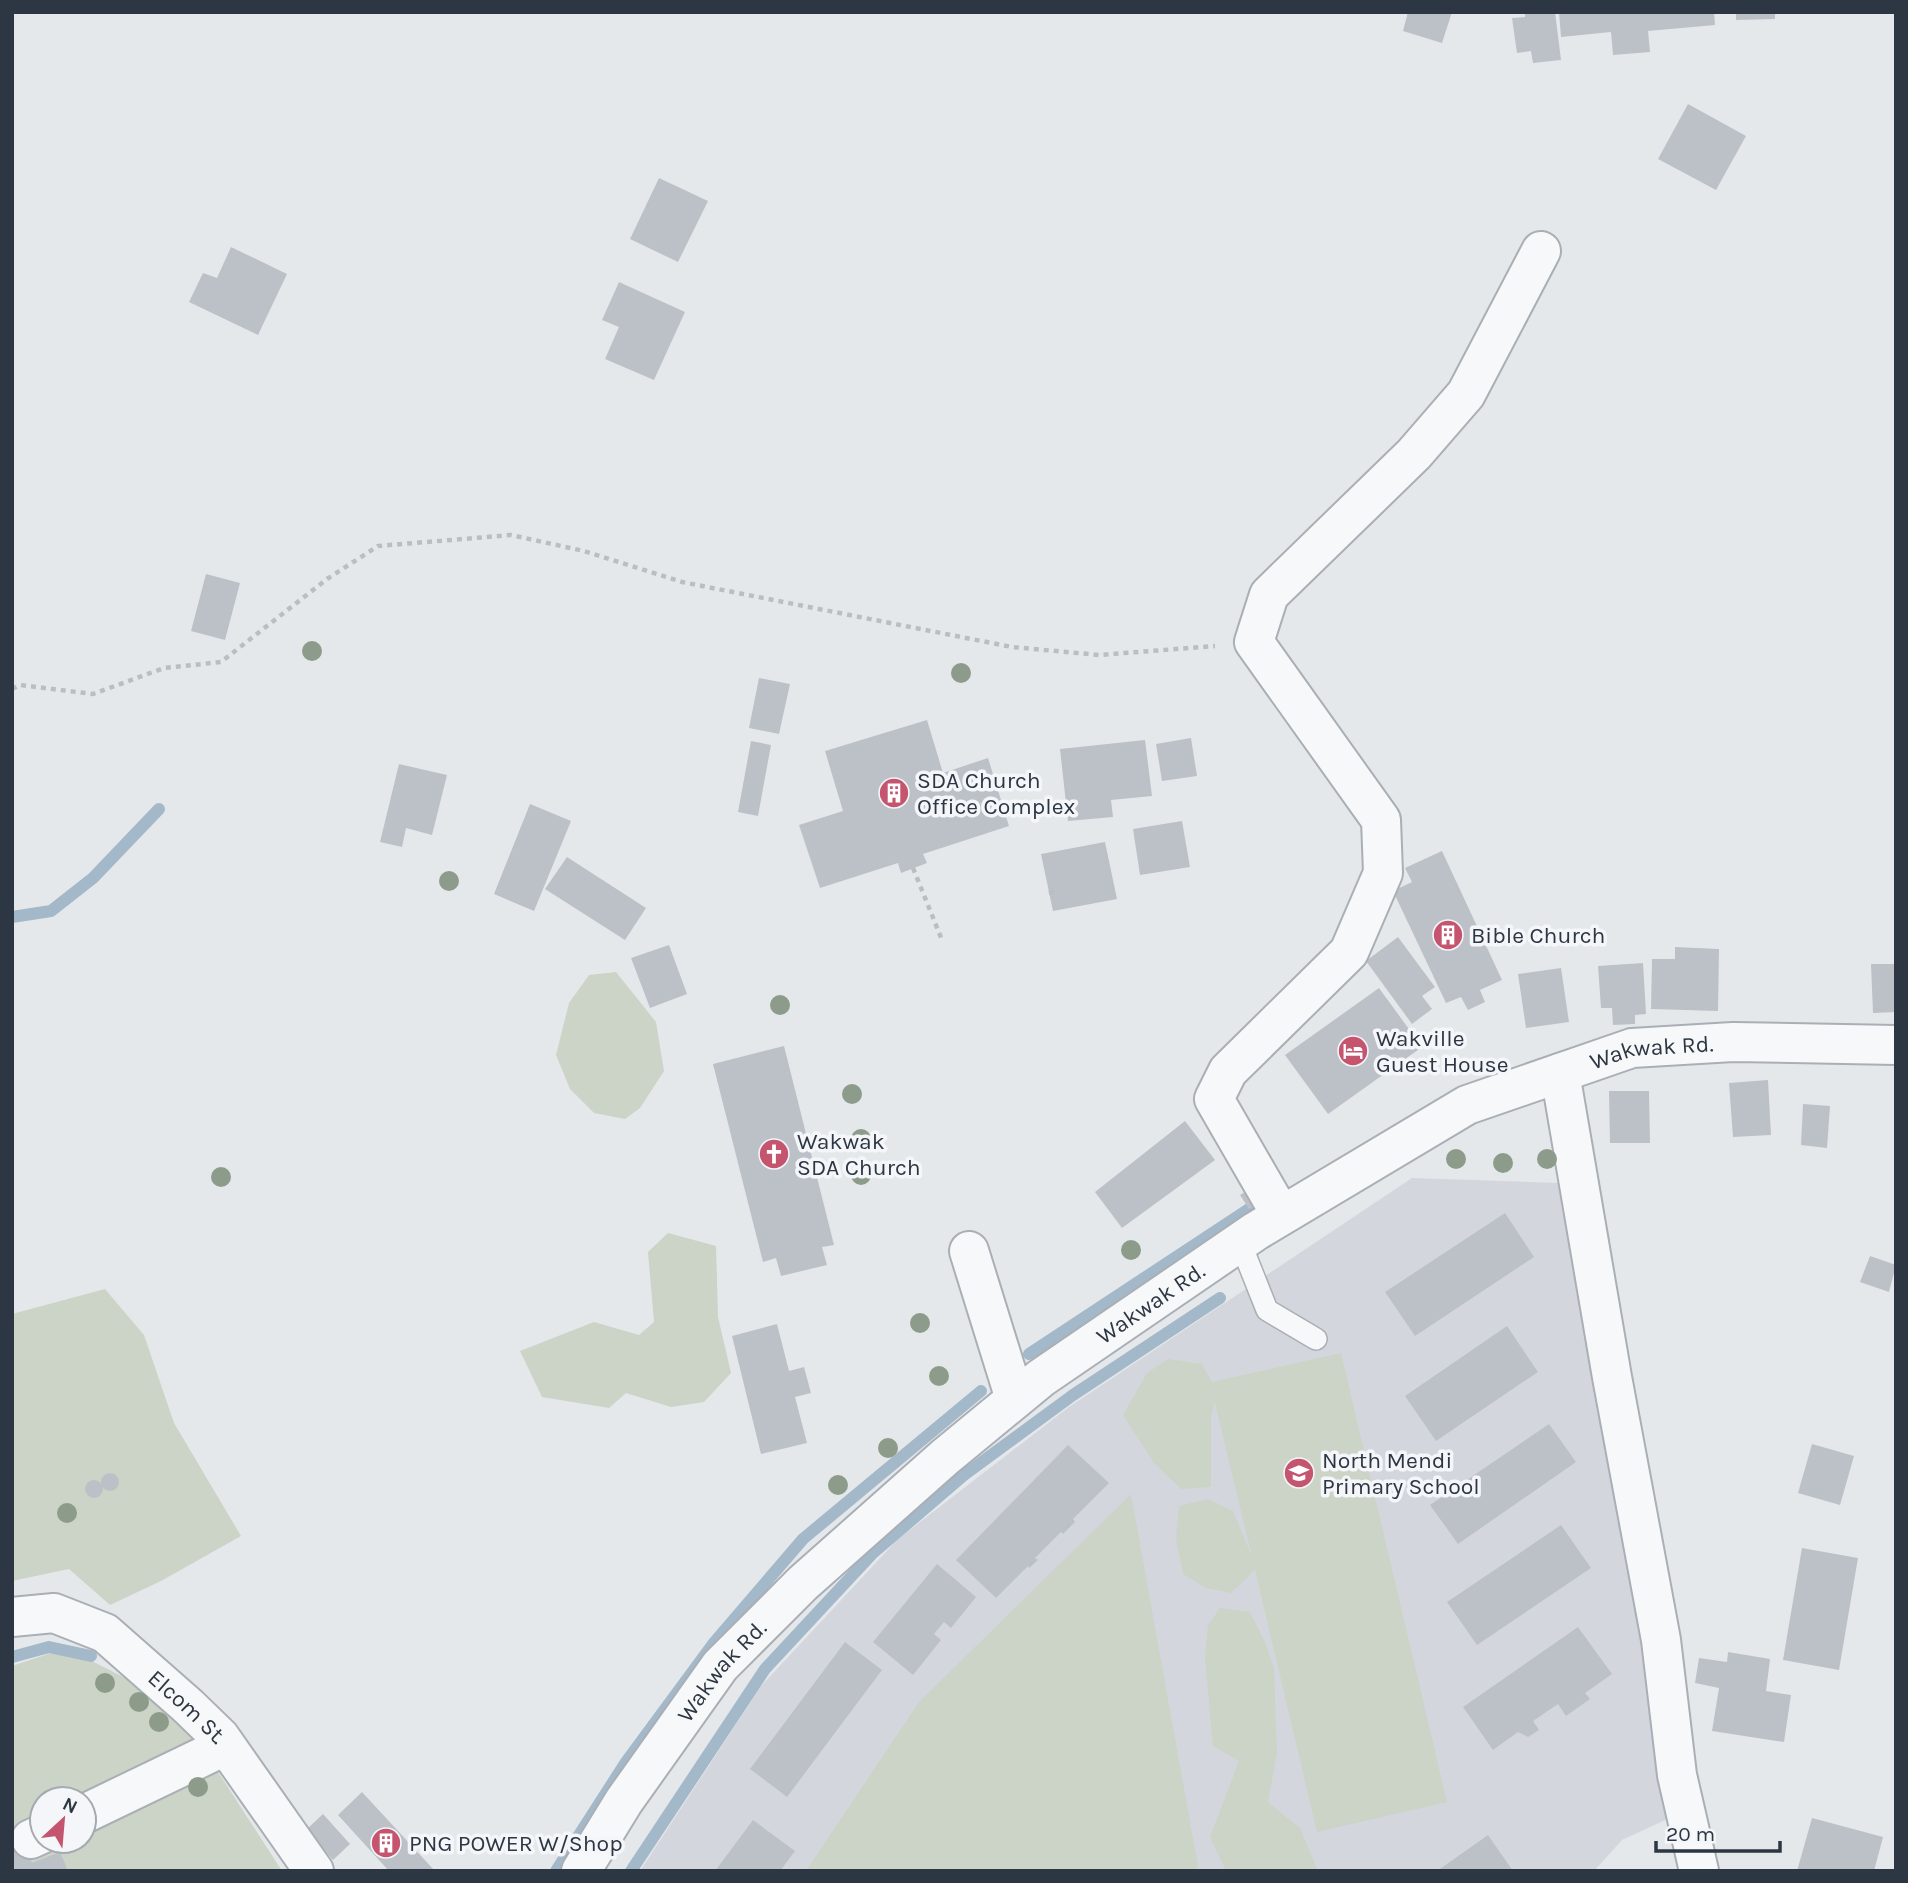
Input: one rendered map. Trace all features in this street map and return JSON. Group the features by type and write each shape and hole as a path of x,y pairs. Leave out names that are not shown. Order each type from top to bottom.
{"street":[{"path":"1281,1215 1214,1099 1228,1071 1349,952 1383,873 1381,820 1254,642 1269,595 1413,454 1466,394 1541,251"},
{"name":"Wakwak Rd.","path":"581,1871 624,1801 720,1666 803,1583 945,1457 1041,1378 1281,1215 1467,1105 1632,1048 1733,1042 1896,1045"},
{"path":"1560,1073 1612,1377 1661,1640 1677,1775 1699,1871"},
{"path":"969,1251 1015,1399"},
{"name":"Elcom St.","path":"12,1617 54,1613 105,1633 220,1737 314,1871"},
{"path":"98,1807 225,1746"}],"lane":[{"path":"1240,1242 1266,1310 1316,1339"}],"path":[{"path":"12,689 20,685 93,694 164,668 221,662 327,579 378,547 511,535 584,551 682,582 1012,647 1099,655 1254,642"},
{"path":"913,868 942,940"},
{"path":"1049,893 1057,891"}],"shaded area":[{"name":"North Mendi Primary School","path":"1412,1178 1563,1183 1674,1816 1622,1840 1594,1871 640,1871 761,1686 898,1539 1069,1407"}],"green space":[{"path":"616,972 656,1022 664,1071 640,1108 625,1119 594,1113 570,1089 556,1055 569,1003 589,975"},
{"path":"668,1233 716,1246 718,1317 731,1373 704,1402 671,1407 626,1393 609,1408 542,1397 520,1351 594,1322 639,1335 654,1322 648,1252"},
{"path":"105,1289 144,1335 174,1423 241,1536 161,1581 110,1605 69,1569 12,1581 12,1314"},
{"path":"1341,1353 1447,1802 1317,1832 1255,1570 1231,1593 1206,1588 1183,1574 1176,1540 1179,1506 1208,1499 1233,1511 1252,1557 1215,1403 1211,1416 1211,1487 1181,1489 1154,1463 1123,1415 1147,1373 1168,1359 1202,1364 1212,1382"},
{"path":"1131,1494 1198,1866 1194,1871 806,1871 919,1702"},
{"path":"1220,1608 1250,1612 1265,1642 1274,1668 1277,1753 1268,1802 1300,1828 1318,1871 1226,1871 1210,1837 1239,1761 1213,1746 1205,1658 1208,1625"},
{"path":"66,1648 159,1695 202,1747 282,1871 12,1871 12,1666"}],"building":[{"path":"1408,12 1452,12 1442,43 1403,31"},
{"path":"1525,12 1555,12 1561,60 1533,63 1531,51 1517,53 1512,18 1525,17"},
{"path":"1559,12 1714,12 1715,25 1648,31 1650,52 1613,55 1611,32 1561,37"},
{"path":"1736,12 1775,12 1775,19 1736,20"},
{"path":"1688,104 1746,136 1716,190 1658,159"},
{"path":"659,178 708,201 678,262 630,239"},
{"path":"231,247 287,274 258,335 189,302 203,273 217,278"},
{"path":"619,282 685,312 654,380 605,359 619,327 602,320"},
{"path":"206,574 240,583 225,640 191,631"},
{"path":"759,678 790,684 779,734 749,728"},
{"name":"SDA Church Office Complex","path":"927,720 943,773 988,758 1009,826 923,854 927,863 901,873 898,863 820,888 799,825 843,811 825,751"},
{"path":"1191,738 1197,776 1162,781 1156,744"},
{"path":"1145,740 1152,796 1111,800 1113,817 1068,821 1060,749"},
{"path":"751,741 771,745 758,816 738,812"},
{"path":"399,764 447,775 432,835 406,828 402,847 380,842"},
{"path":"530,804 571,821 534,911 494,894"},
{"path":"1182,821 1190,867 1140,875 1133,829"},
{"path":"1105,842 1117,899 1053,911 1041,854"},
{"name":"Bible Church","path":"1442,851 1502,980 1480,990 1485,1002 1468,1010 1461,997 1446,1003 1393,891 1412,882 1405,868"},
{"path":"567,857 646,908 625,940 545,889"},
{"path":"1398,937 1435,987 1422,996 1432,1009 1412,1024 1366,961"},
{"path":"669,945 687,994 650,1008 631,958"},
{"path":"1675,947 1719,949 1718,1011 1651,1009 1652,959 1675,959"},
{"path":"1643,963 1646,1014 1635,1015 1635,1024 1613,1025 1612,1008 1601,1008 1598,966"},
{"path":"1871,964 1896,964 1896,1012 1873,1013"},
{"path":"1561,968 1569,1022 1526,1028 1518,974"},
{"name":"Wakville Guest House","path":"1379,988 1422,1047 1328,1114 1285,1055"},
{"name":"Wakwak SDA Church","path":"784,1046 834,1245 822,1247 827,1265 781,1276 776,1258 763,1262 713,1064"},
{"path":"1768,1080 1771,1135 1733,1137 1729,1083"},
{"path":"1609,1091 1649,1091 1650,1143 1610,1143"},
{"path":"1803,1104 1830,1106 1827,1148 1801,1145"},
{"path":"1185,1121 1215,1160 1122,1228 1095,1192"},
{"path":"1255,1186 1265,1200 1249,1209 1240,1195"},
{"path":"1505,1213 1534,1257 1415,1336 1385,1292"},
{"path":"1870,1256 1896,1265 1889,1292 1860,1282"},
{"path":"777,1324 789,1371 804,1367 811,1393 795,1397 807,1443 761,1454 732,1336"},
{"path":"1507,1326 1538,1372 1436,1441 1405,1396"},
{"path":"1549,1424 1576,1462 1458,1544 1430,1505"},
{"path":"1812,1444 1854,1456 1840,1505 1798,1493"},
{"path":"1068,1445 1109,1483 1073,1519 1075,1522 1035,1558 1038,1560 1029,1568 1028,1566 996,1598 956,1560"},
{"path":"110,1473 116,1476 119,1482 116,1488 110,1491 104,1488 101,1482 104,1476"},
{"path":"94,1480 100,1483 103,1489 100,1495 94,1498 88,1495 85,1489 88,1483"},
{"path":"1561,1525 1591,1568 1477,1645 1447,1602"},
{"path":"1802,1548 1858,1558 1839,1670 1783,1660"},
{"path":"937,1564 976,1597 951,1628 944,1622 934,1634 941,1640 913,1675 873,1642"},
{"path":"1578,1627 1612,1674 1585,1693 1590,1699 1566,1716 1558,1704 1533,1721 1539,1730 1528,1737 1518,1732 1493,1750 1463,1707"},
{"path":"845,1642 882,1670 787,1797 750,1769"},
{"path":"1728,1652 1770,1659 1766,1691 1791,1695 1784,1742 1712,1731 1719,1688 1695,1683 1699,1658 1727,1662"},
{"name":"PNG POWER W/Shop","path":"362,1792 435,1871 389,1871 338,1815"},
{"path":"323,1814 350,1844 333,1860 306,1830"},
{"path":"1812,1818 1883,1837 1874,1871 1797,1871"},
{"path":"753,1820 795,1851 780,1871 715,1871"},
{"path":"19,1832 32,1863 52,1855 61,1855 68,1871 12,1871 12,1834"},
{"path":"1488,1835 1513,1871 1437,1871"}],"waterway":[{"path":"12,917 51,911 93,878 159,809"},
{"path":"1029,1354 1249,1209"},
{"path":"631,1871 765,1669 873,1553 964,1475 1073,1395 1220,1298"},
{"path":"556,1871 626,1762 713,1644 803,1539 981,1391"},
{"path":"12,1657 49,1647 91,1656"}],"place":[{"name":"SDA Church Office Complex","path":"894,793"},
{"name":"Bible Church","path":"1448,935"},
{"name":"Wakville Guest House","path":"1353,1051"},
{"name":"Wakwak SDA Church","path":"774,1154"},
{"name":"North Mendi Primary School","path":"1299,1473"},
{"name":"PNG POWER W/Shop","path":"386,1843"}]}
